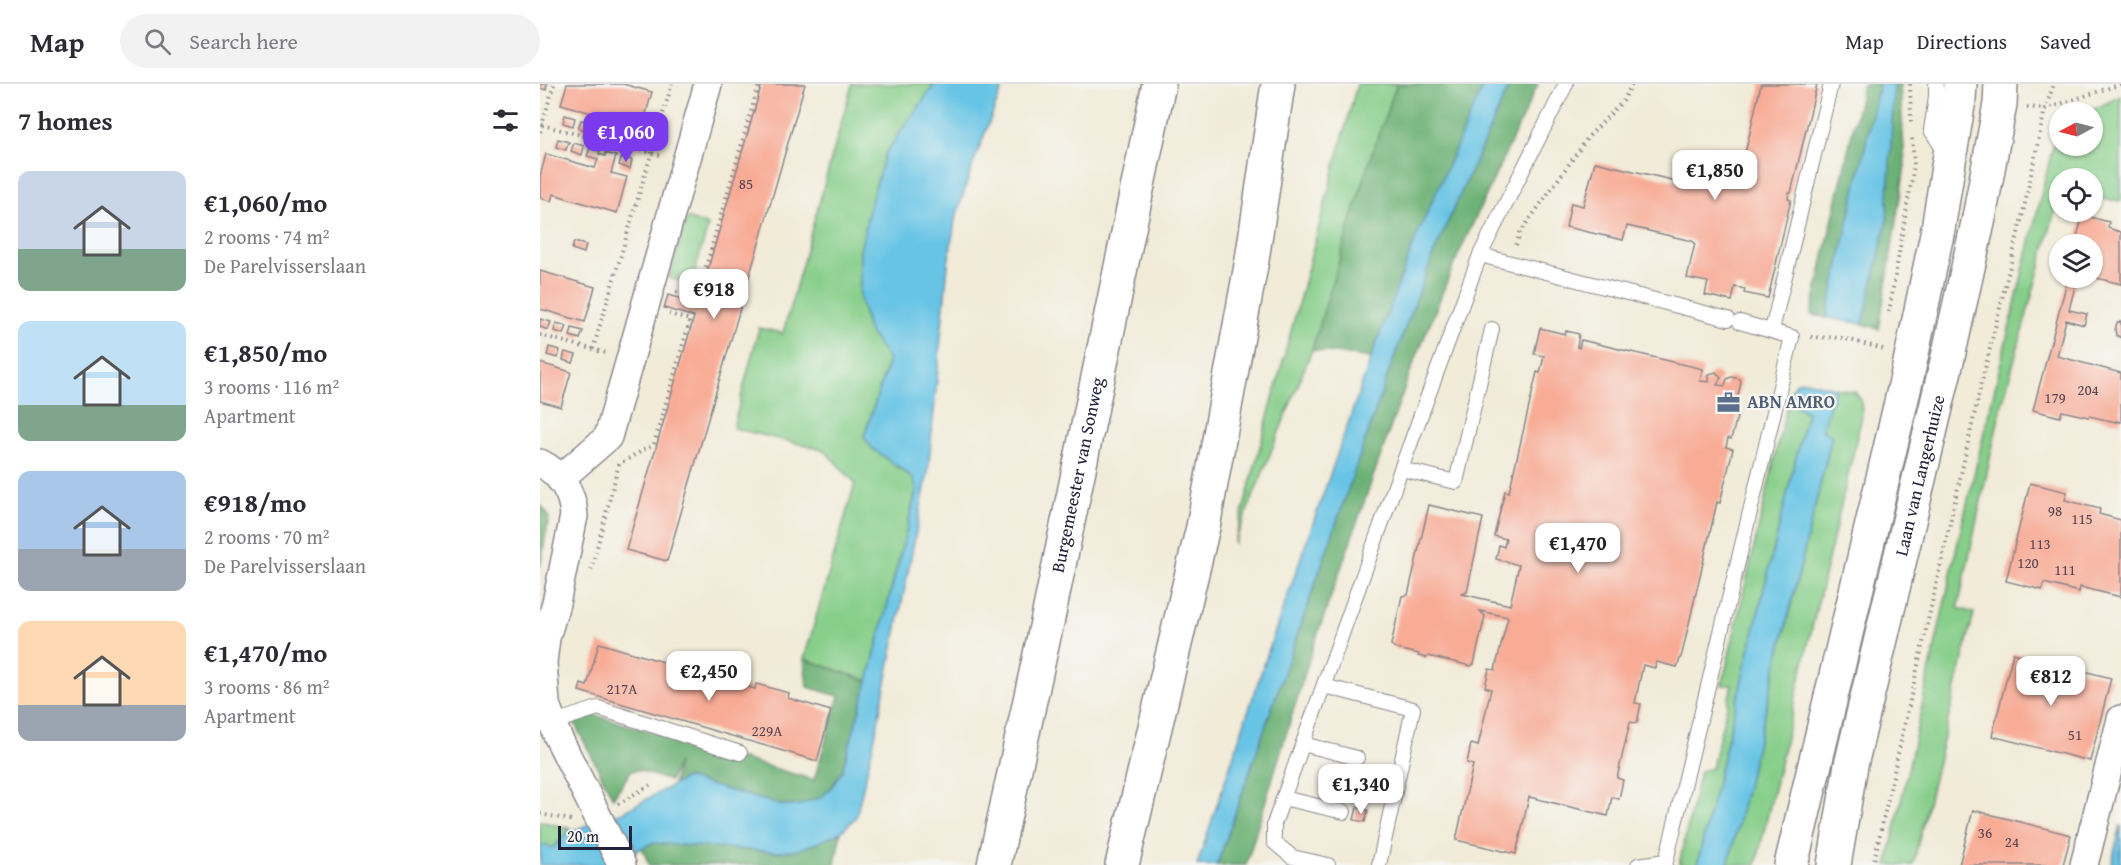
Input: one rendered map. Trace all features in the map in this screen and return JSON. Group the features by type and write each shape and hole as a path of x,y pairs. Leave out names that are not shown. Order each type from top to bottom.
{"main road":[{"name":"Burgemeester van Sonweg","path":"994,865 1159,84"},
{"path":"1122,865 1203,527 1252,260 1278,84"},
{"name":"Laan van Langerhuize","path":"1791,865 1907,376 1938,229 1960,84"},
{"name":"Laan van Langerhuize","path":"1834,865 1851,765 1979,218 2000,104 2001,84"}],"street":[{"path":"622,865 551,723 545,694 543,662 546,638 556,603 574,516 573,501 550,471 608,437 708,84"},
{"path":"2084,865 2121,719"}],"lane":[{"path":"1328,865 1292,857 1274,842 1274,824 1480,255 1566,84"},
{"path":"1772,330 1831,84"},
{"path":"1936,84 1931,130 1949,159"},
{"path":"1480,255 1792,337 1666,861 1638,865"},
{"path":"1401,469 1456,482 1492,329"},
{"path":"1324,686 1413,709 1378,865"},
{"path":"551,723 598,708 740,753"},
{"path":"1303,744 1357,758"},
{"path":"1283,798 1344,812"}],"path":[{"path":"540,132 554,84"},
{"path":"593,349 672,84"},
{"path":"668,289 697,298 759,84"},
{"path":"1510,263 1520,233 1589,136 1623,101 1632,84"},
{"path":"1888,315 1914,165 1910,84"},
{"path":"1873,865 2045,109 2054,84"},
{"path":"2045,109 2121,84"},
{"path":"542,125 686,162"},
{"path":"590,577 619,464 654,444 690,320 661,312"},
{"path":"540,335 630,360"},
{"path":"1792,337 1843,338 1882,349 1884,338"}],"green space":[{"path":"852,84 935,84 885,154 860,298 868,330 889,359 864,437 890,462 912,477 917,488 868,681 804,659 855,483 824,450 733,428 759,328 783,333"},
{"path":"1357,84 1397,84 1370,160 1312,350 1234,544"},
{"path":"1397,84 1484,84 1413,245 1371,358 1312,350 1370,159"},
{"path":"1510,84 1538,84 1454,264 1408,378 1311,653 1246,865 1217,865 1391,366 1432,257"},
{"path":"1863,84 1879,84 1827,318 1811,314"},
{"path":"1894,84 1900,84 1905,166 1879,329 1863,324 1887,220"},
{"path":"2121,96 2121,201 2103,199 2103,168 2049,168 2049,222 2052,222 2000,412 1958,608 1974,613 1913,865 1887,865 1959,537 2051,156 2103,156 2103,105"},
{"path":"687,218 708,226 691,284 669,278"},
{"path":"1835,388 1855,392 1861,400 1862,416 1756,865 1728,865 1832,436 1822,430"},
{"path":"1790,392 1796,404 1807,412 1697,865 1679,865 1700,771 1712,768 1732,685 1722,685"},
{"path":"540,505 549,518 540,567"},
{"path":"804,659 868,681 842,771 831,788 821,797 799,806 780,805 686,778 673,785 678,762 670,781 639,770 631,771 613,798 574,722 591,714 814,780 839,696 807,687"},
{"path":"540,821 571,829 553,848 540,844"},
{"path":"841,832 835,865 649,865 642,847 652,843 777,852 797,850"}],"water":[{"path":"935,84 1004,84 973,164 955,220 948,264 928,472 875,737 856,817 841,832 797,850 777,852 652,843 607,865 540,865 540,844 553,848 571,829 574,830 623,812 686,778 790,806 821,797 831,788 842,771 868,681 917,489 912,477 872,448 864,437 889,360 868,330 860,298 860,251 885,154"},
{"path":"1484,84 1510,84 1432,257 1391,366 1217,865 1197,865 1272,640 1371,358 1413,245"},
{"path":"1879,84 1894,84 1887,220 1863,324 1827,318"},
{"path":"1806,381 1835,388 1822,430 1832,436 1728,865 1697,865 1807,412 1796,406 1790,392 1797,382"},
{"path":"2121,825 2121,865 2111,865"}],"building":[{"path":"540,84 547,84 546,90 540,88"},
{"path":"567,84 623,84 652,92 642,128 561,104"},
{"path":"762,84 805,84 667,561 626,550 694,317 664,308 668,295 698,303"},
{"path":"1761,84 1817,84 1791,193 1789,193 1788,199 1791,200 1768,298 1744,293 1745,289 1735,287 1732,301 1705,295 1708,282 1687,278 1695,243 1692,241 1627,226 1623,240 1566,227 1571,203 1583,206 1595,162 1710,189 1715,171 1742,178 1743,175 1740,175"},
{"path":"565,115 575,118 573,126 563,123"},
{"path":"581,120 591,123 589,131 578,128"},
{"path":"597,124 607,127 605,135 594,132"},
{"path":"612,129 623,132 621,140 610,137"},
{"path":"629,133 639,136 637,145 626,142"},
{"path":"558,139 569,142 566,150 556,147"},
{"path":"574,143 584,146 582,155 571,151"},
{"path":"590,148 600,151 599,154 605,156 605,153 616,156 611,173 627,177 617,213 553,194 551,201 540,198 540,176 546,154 595,168 598,159 587,156"},
{"path":"622,157 632,160 630,169 619,165"},
{"path":"2103,220 2109,222 2108,228 2121,232 2121,284 2103,280 2103,234 2078,234 2081,222"},
{"path":"574,242 586,245 584,253 572,249"},
{"path":"540,271 595,287 585,322 540,309"},
{"path":"2065,288 2074,288 2069,310 2087,314 2084,325 2066,320 2057,356 2121,373 2121,422 2062,411 2060,417 2033,410"},
{"path":"540,319 551,322 548,330 540,327"},
{"path":"2121,321 2121,338 2116,335 2115,328"},
{"path":"556,323 567,326 564,334 554,331"},
{"path":"572,328 583,331 580,339 570,336"},
{"path":"1540,328 1565,334 1566,331 1579,334 1577,347 1579,348 1581,340 1703,369 1700,381 1709,382 1709,374 1716,372 1721,378 1717,385 1725,386 1727,379 1731,377 1740,379 1741,382 1734,413 1738,414 1731,439 1728,438 1726,447 1733,449 1720,503 1717,502 1682,654 1677,667 1656,662 1655,668 1643,665 1635,703 1641,704 1637,723 1630,722 1617,778 1623,780 1619,799 1612,797 1608,816 1529,797 1516,854 1456,840 1473,765 1467,763 1471,744 1478,746 1491,689 1485,687 1489,669 1495,670 1508,617 1480,611 1485,616 1474,664 1471,666 1428,656 1427,658 1418,656 1419,654 1397,649 1391,645 1402,596 1408,595 1429,505 1483,518 1467,592 1462,594 1510,605 1519,565 1496,559 1499,545 1504,547 1506,539 1494,536 1505,491 1509,492 1537,372 1540,373 1544,356 1534,354"},
{"path":"549,347 560,350 558,358 547,355"},
{"path":"565,352 576,355 573,363 563,360"},
{"path":"540,363 571,372 561,407 540,401"},
{"path":"2030,483 2067,492 2065,500 2100,509 2099,514 2121,520 2121,597 2080,587 2079,592 2044,583 2042,590 2006,581"},
{"path":"599,643 755,689 756,684 789,693 788,698 831,711 817,761 579,691 581,684 587,686"},
{"path":"2013,653 2111,678 2090,761 1992,736"},
{"path":"1357,807 1368,810 1365,822 1354,820"},
{"path":"1973,810 2071,835 2063,865 1959,865"}],"place":[{"name":"ABN AMRO","path":"1729,402"}]}
